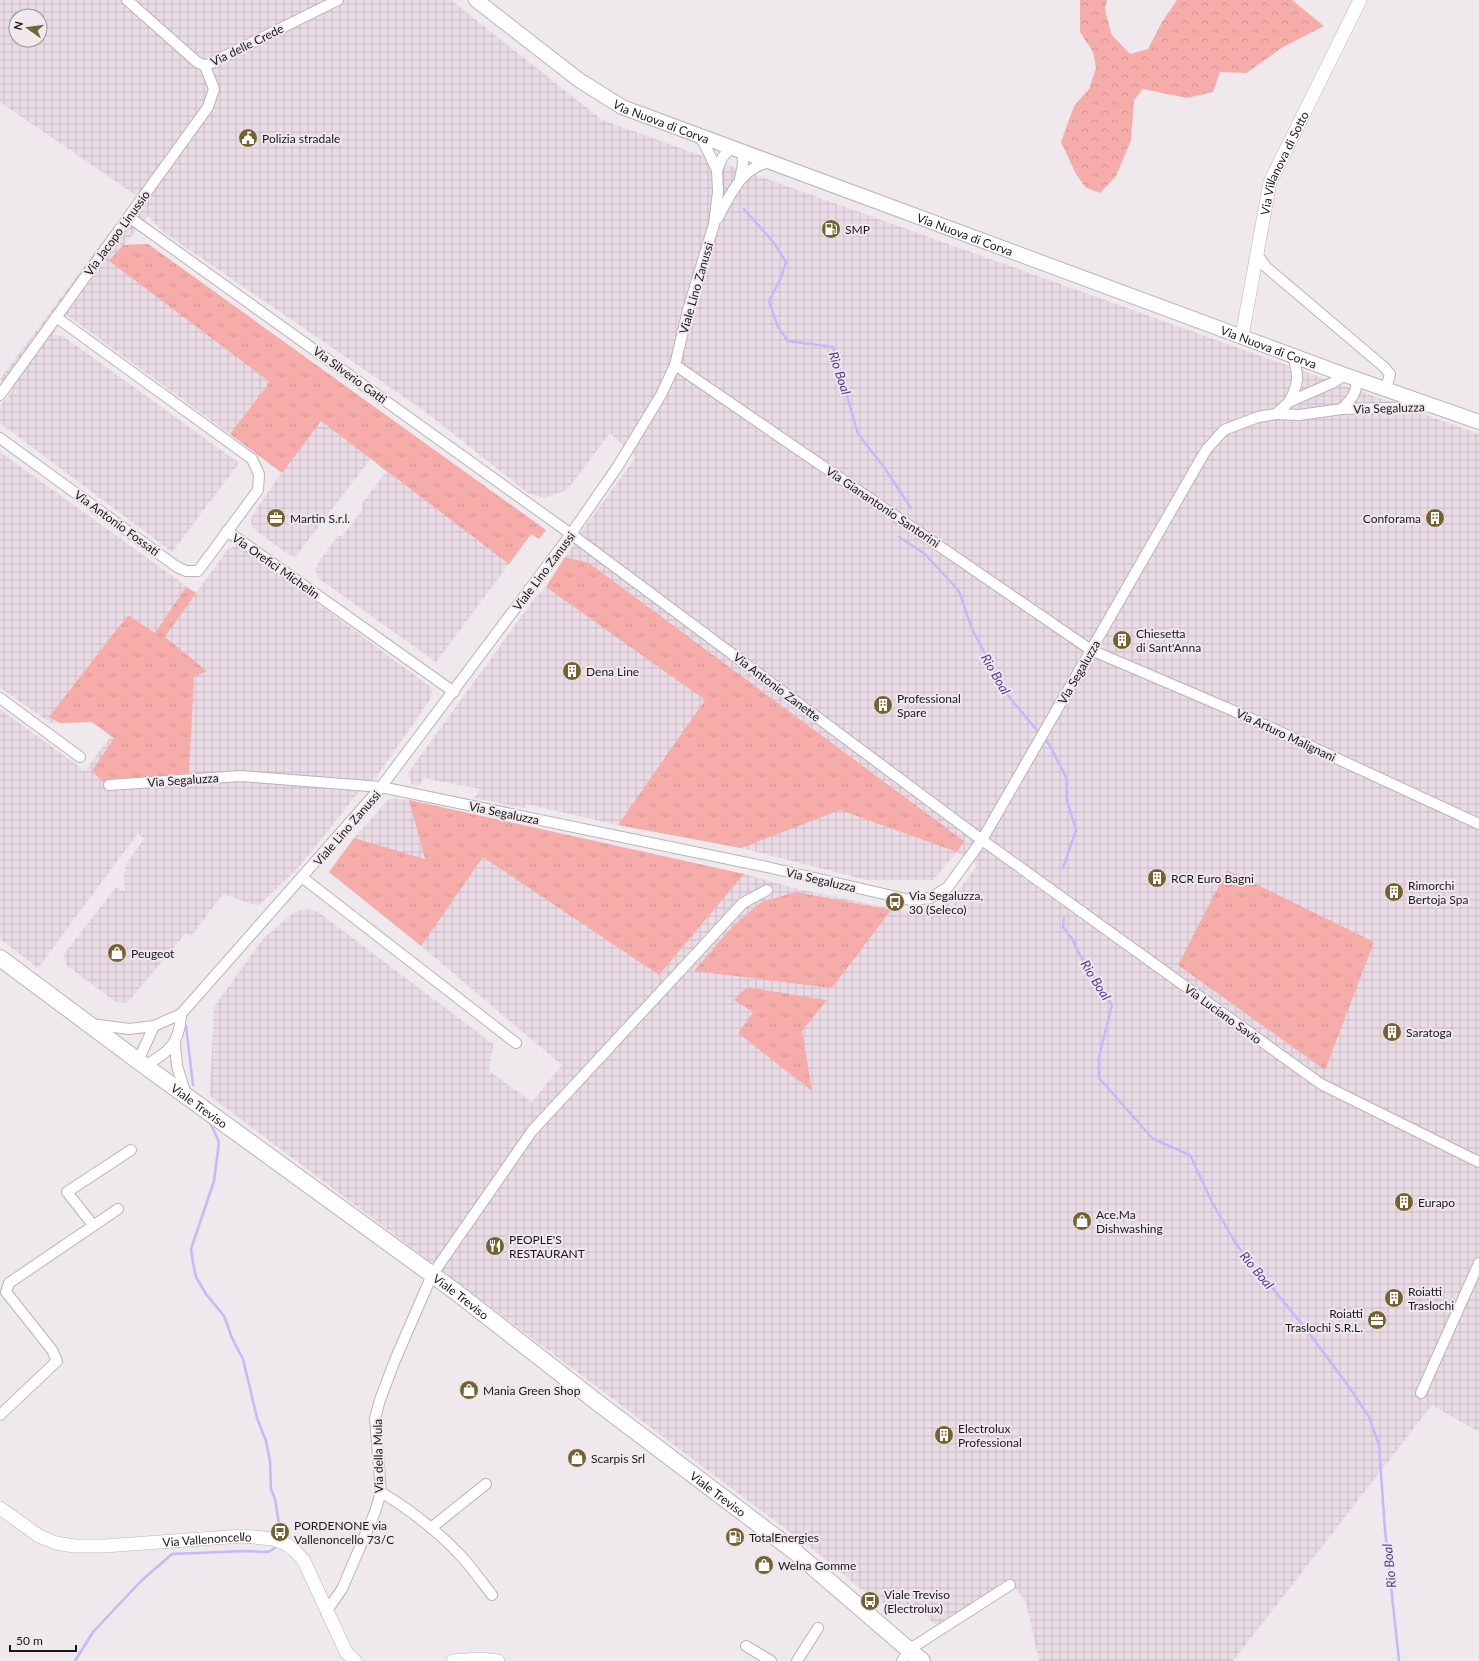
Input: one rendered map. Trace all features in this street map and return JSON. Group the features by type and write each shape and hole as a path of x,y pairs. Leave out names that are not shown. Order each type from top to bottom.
{"main road":[{"name":"Via Nuova di Corva","path":"483,2 579,80 622,107 774,162 1293,356 1479,422"},
{"name":"Viale Treviso","path":"0,958 142,1064 432,1275 794,1551 906,1655 922,1661"}],"street":[{"name":"Via delle Crede","path":"127,0 197,62 205,66 338,0"},
{"name":"Via Villanova di Sotto","path":"1242,336 1270,182 1360,0"},
{"name":"Via Jacopo Linussio","path":"0,395 208,107 214,89 205,66"},
{"name":"Viale Lino Zanussi","path":"89,1024 129,1029 154,1026 181,1014 303,878 381,787 454,692 571,534 618,466 661,395 675,365 688,310 714,224 718,192 717,170 704,143 696,134"},
{"path":"717,170 722,158 737,149"},
{"name":"Viale Lino Zanussi","path":"714,224 740,179 743,164 737,149"},
{"name":"Viale Lino Zanussi","path":"740,179 762,163 774,162"},
{"name":"Via Silverio Gatti","path":"130,217 571,534"},
{"path":"1256,253 1266,267 1384,367 1390,374 1386,389"},
{"name":"Via Orefici Michelin","path":"56,317 252,459 259,474 258,490 227,531 454,692"},
{"path":"1289,402 1296,388 1298,375 1293,356"},
{"name":"Via Gianantonio Santorini","path":"675,365 1091,650"},
{"path":"1276,414 1289,402 1332,383 1351,377"},
{"name":"Via Segaluzza","path":"1342,409 1354,396 1357,389 1351,377"},
{"name":"Via Segaluzza","path":"109,785 241,776 381,787 767,867 910,900 930,898 948,887 982,840 1206,450 1224,430 1258,417 1276,414 1299,415 1342,409 1410,406 1436,407"},
{"name":"Via Antonio Fossati","path":"0,438 182,569 198,571 227,531"},
{"name":"Via Antonio Zanette","path":"571,534 982,840"},
{"name":"Via Arturo Malignani","path":"1091,650 1234,711 1479,824"},
{"path":"0,698 80,757"},
{"name":"Via Luciano Savio","path":"982,840 1321,1084 1479,1162"},
{"path":"303,878 516,1043"},
{"name":"Via della Mula","path":"326,1612 342,1589 366,1536 380,1492 375,1418 386,1381 432,1275 532,1131 743,904 767,890"},
{"path":"142,1064 162,1056 174,1044 180,1027 181,1014"},
{"path":"142,1064 154,1026"},
{"path":"174,1044 177,1066 186,1096"},
{"path":"93,1226 67,1192 131,1150"},
{"path":"0,1415 57,1361 52,1350 6,1292 9,1283 118,1209"},
{"path":"1421,1394 1479,1263"},
{"path":"431,1528 486,1484"},
{"path":"380,1492 410,1511 462,1556 492,1595"},
{"name":"Via Vallenoncello","path":"0,1508 39,1536 56,1543 74,1546 104,1546 243,1536 273,1539 286,1544 304,1561 314,1581 326,1612 346,1652 355,1661"},
{"path":"906,1655 1010,1585"},
{"path":"797,1661 818,1628"},
{"path":"746,1646 771,1661"},
{"path":"453,1661 480,1659 498,1661"}],"shaded area":[{"path":"0,0 451,0 602,120 1479,434 1479,1432 1432,1405 1233,1661 1039,1661 1026,1602 1018,1591 1004,1581 939,1627 912,1605 877,1603 823,1557 210,1096 214,1007 263,939 294,912 306,909 318,912 493,1044 489,1071 532,1102 562,1065 421,946 329,872 354,838 390,798 409,800 744,874 802,890 919,914 933,912 958,891 977,866 957,852 933,880 867,880 741,848 618,825 526,804 524,808 475,798 480,789 424,778 418,786 412,785 408,773 534,599 546,587 585,527 636,457 610,433 567,490 544,498 528,493 423,410 162,231 148,216 124,245 148,244 546,530 539,539 531,534 436,662 318,578 316,570 318,563 338,536 342,536 363,510 361,505 386,472 371,458 296,556 289,555 253,528 251,522 253,514 282,472 67,315 53,335 63,336 239,463 172,552 0,423 0,406 13,390 0,379 137,196 0,102"},
{"path":"0,452 196,593 228,549 236,546 243,548 432,688 431,698 377,776 358,793 298,868 258,906 223,894 191,936 186,933 127,1003 116,1002 66,965 64,954 116,887 125,892 124,877 126,864 144,839 138,833 38,968 0,939 0,709 85,771 111,736 92,722 51,723 0,688"}],"green space":[{"path":"1080,0 1107,0 1105,9 1111,34 1130,54 1148,49 1162,22 1177,0 1292,0 1324,26 1283,47 1246,73 1220,72 1213,92 1187,98 1143,89 1134,100 1131,140 1116,176 1100,193 1085,187 1075,172 1061,142 1074,106 1089,89 1096,68 1093,52 1080,32"},
{"path":"148,244 546,530 539,539 531,534 509,564 321,421 282,473 230,434 270,382 109,261 123,245"},
{"path":"565,557 589,563 964,841 957,852 840,810 741,848 618,825 705,700 546,587"},
{"path":"186,587 196,593 165,637 207,671 194,677 189,773 103,782 92,771 114,738 92,722 60,723 49,717 128,615 155,633"},
{"path":"409,800 744,874 659,975 483,857 421,946 329,872 354,838 425,859"},
{"path":"1227,870 1374,942 1325,1070 1178,965"},
{"path":"796,892 891,910 832,988 694,971 733,926 761,902"},
{"path":"747,987 827,1000 802,1031 812,1091 738,1033 753,1012 734,1000"}],"waterway":[{"name":"Rio Boal","path":"744,209 774,243 786,262 781,278 769,301 778,327 788,341 833,347 858,434 884,467 911,508"},
{"name":"Rio Boal","path":"899,537 925,554 959,591 972,629 1005,692 1040,734"},
{"name":"Rio Boal","path":"1043,738 1049,744 1066,777 1067,800 1076,830 1063,868"},
{"name":"Rio Boal","path":"1064,918 1063,927 1073,940 1078,952 1112,1005 1099,1057 1099,1078 1153,1139 1190,1155 1213,1204 1236,1244 1306,1329 1349,1387 1369,1417 1379,1445 1385,1530 1399,1661"},
{"path":"186,1026 193,1085"},
{"path":"210,1122 219,1142 214,1181 191,1249 193,1263 196,1277 206,1294 224,1316 232,1338 243,1359 257,1418 266,1441 270,1461 271,1489 275,1499 280,1530"},
{"path":"75,1661 93,1632 141,1581 172,1554 245,1551 268,1552 275,1548"}],"place":[{"name":"Polizia stradale","path":"248,138"},
{"name":"SMP","path":"831,229"},
{"name":"Martin S.r.l.","path":"276,518"},
{"name":"Conforama","path":"1435,518"},
{"name":"Chiesetta di Sant'Anna","path":"1122,640"},
{"name":"Dena Line","path":"572,671"},
{"name":"Professional Spare","path":"883,705"},
{"name":"RCR Euro Bagni","path":"1157,878"},
{"name":"Rimorchi Bertoja Spa","path":"1394,892"},
{"name":"Via Segaluzza, 30 (Seleco)","path":"895,902"},
{"name":"Peugeot","path":"117,953"},
{"name":"Saratoga","path":"1392,1032"},
{"name":"Eurapo","path":"1404,1202"},
{"name":"Ace.Ma Dishwashing","path":"1082,1221"},
{"name":"PEOPLE'S RESTAURANT","path":"495,1246"},
{"name":"Roiatti Traslochi","path":"1394,1298"},
{"name":"Roiatti Traslochi S.R.L.","path":"1377,1320"},
{"name":"Mania Green Shop","path":"469,1390"},
{"name":"Electrolux Professional","path":"944,1435"},
{"name":"Scarpis Srl","path":"577,1458"},
{"name":"PORDENONE via Vallenoncello 73/C","path":"280,1532"},
{"name":"TotalEnergies","path":"735,1537"},
{"name":"Welna Gomme","path":"764,1565"},
{"name":"Viale Treviso (Electrolux)","path":"870,1601"}]}
